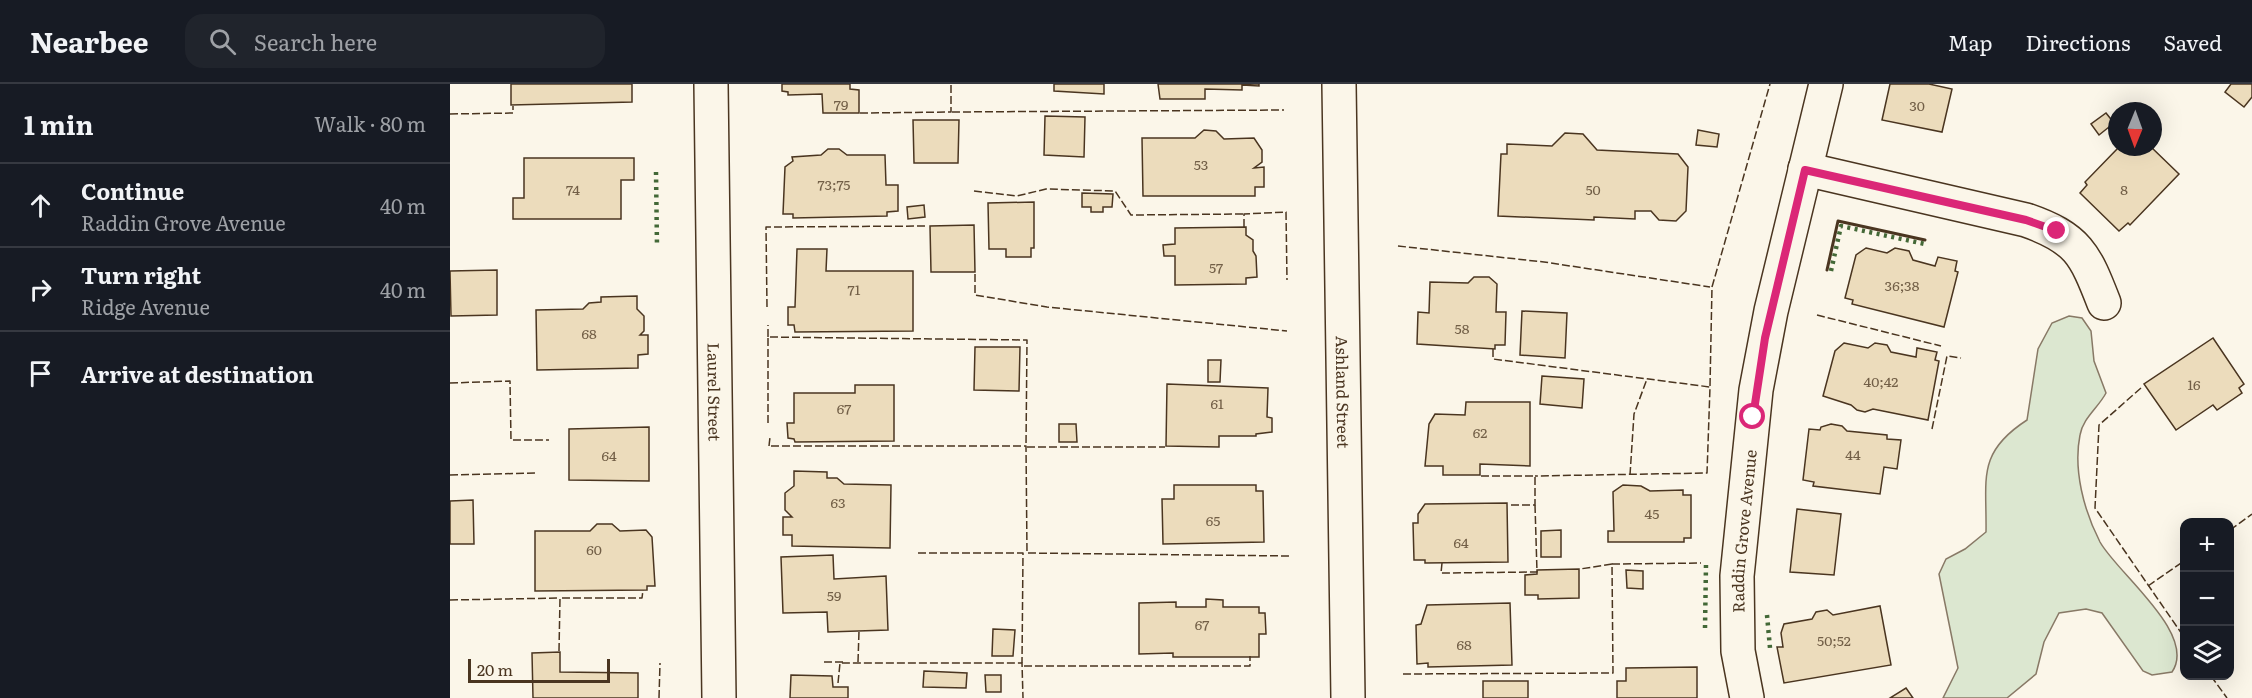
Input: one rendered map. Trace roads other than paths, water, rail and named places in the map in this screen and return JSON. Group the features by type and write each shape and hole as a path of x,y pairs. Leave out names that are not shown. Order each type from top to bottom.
{"street":[{"name":"Laurel Street","path":"711,84 719,698"},
{"name":"Ashland Street","path":"1339,84 1348,698"},
{"name":"Raddin Grove Avenue","path":"1747,698 1738,651 1737,576 1753,417 1769,320 1826,84"},
{"path":"1805,170 2026,220 2057,231 2079,251 2104,303"}]}
